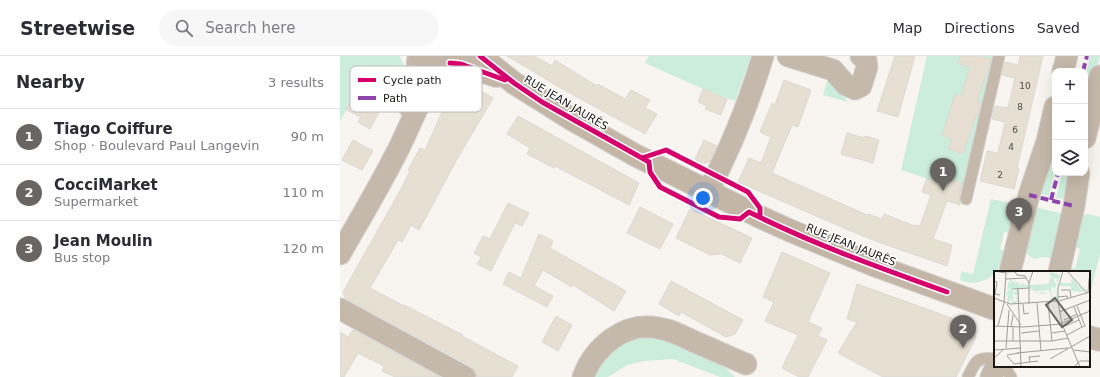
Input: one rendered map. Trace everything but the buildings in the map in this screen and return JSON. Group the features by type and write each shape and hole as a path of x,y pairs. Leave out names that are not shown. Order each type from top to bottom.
{"main road":[{"path":"420,56 432,64 451,61 468,66"},
{"path":"480,56 514,83"},
{"path":"482,71 514,83"},
{"name":"RUE JEAN JAURÈS","path":"514,83 542,102 629,151 760,217 876,266 994,309"},
{"path":"1090,337 1100,340"}],"street":[{"path":"418,66 420,56"},
{"path":"708,191 734,136 748,101 763,56"},
{"path":"788,56 833,70 846,85 858,88 863,82 868,67 866,60 861,56"},
{"path":"833,70 856,56"},
{"path":"1064,68 1067,56"},
{"path":"1088,126 1100,76"},
{"path":"399,148 408,112"},
{"path":"340,254 399,148 416,112"},
{"path":"1010,271 1029,195 1047,141 1052,120"},
{"path":"1059,271 1074,206 1078,176"},
{"path":"340,309 465,377"},
{"path":"583,377 597,352 606,343 624,332 645,327 657,327 673,332 746,364"},
{"path":"991,377 996,367"}],"lane":[{"path":"966,200 999,56"},
{"path":"968,377 979,359 994,359"},
{"path":"1005,367 1011,377"}],"green space":[{"path":"340,56 400,56 404,66 350,66 350,102 340,122"},
{"path":"649,56 751,56 735,101 703,89 645,63"},
{"path":"927,56 996,56 964,191 901,170"},
{"path":"1090,56 1100,56 1088,105 1088,68"},
{"path":"828,78 848,102 823,95"},
{"path":"1052,139 1052,176 1053,176 1049,196 1035,192"},
{"path":"1061,176 1074,176 1070,200 1056,198"},
{"path":"991,199 1015,204 1008,233 1004,232 1000,249 1006,251 999,268 997,271 994,271 992,276 982,281 971,283 960,280 961,271 973,274"},
{"path":"1035,207 1064,214 1054,256 1051,258 1041,257 1036,259 1025,253"},
{"path":"1088,214 1100,217 1100,254 1090,294 1090,271 1069,271 1070,267 1075,269 1080,249 1075,247 1082,217"},
{"path":"634,335 668,338 726,368 735,377 720,377 673,359 645,361 627,365 608,377 590,377 601,356"}],"marked path":[{"path":"1084,68 1087,56"},
{"path":"1051,200 1057,176"},
{"path":"1029,195 1074,206"}],"cycle path":[{"path":"480,56 514,83 542,102 649,162 650,172 660,187 719,217 740,219 749,212 822,245 947,292"},
{"path":"450,63 466,66"},
{"path":"482,72 505,80"},
{"path":"642,158 666,150 748,192 760,208 760,217"}],"place":[{"name":"Tiago Coiffure","path":"943,191"},
{"name":"Jean Moulin","path":"1019,231"},
{"name":"CocciMarket","path":"963,348"}]}
